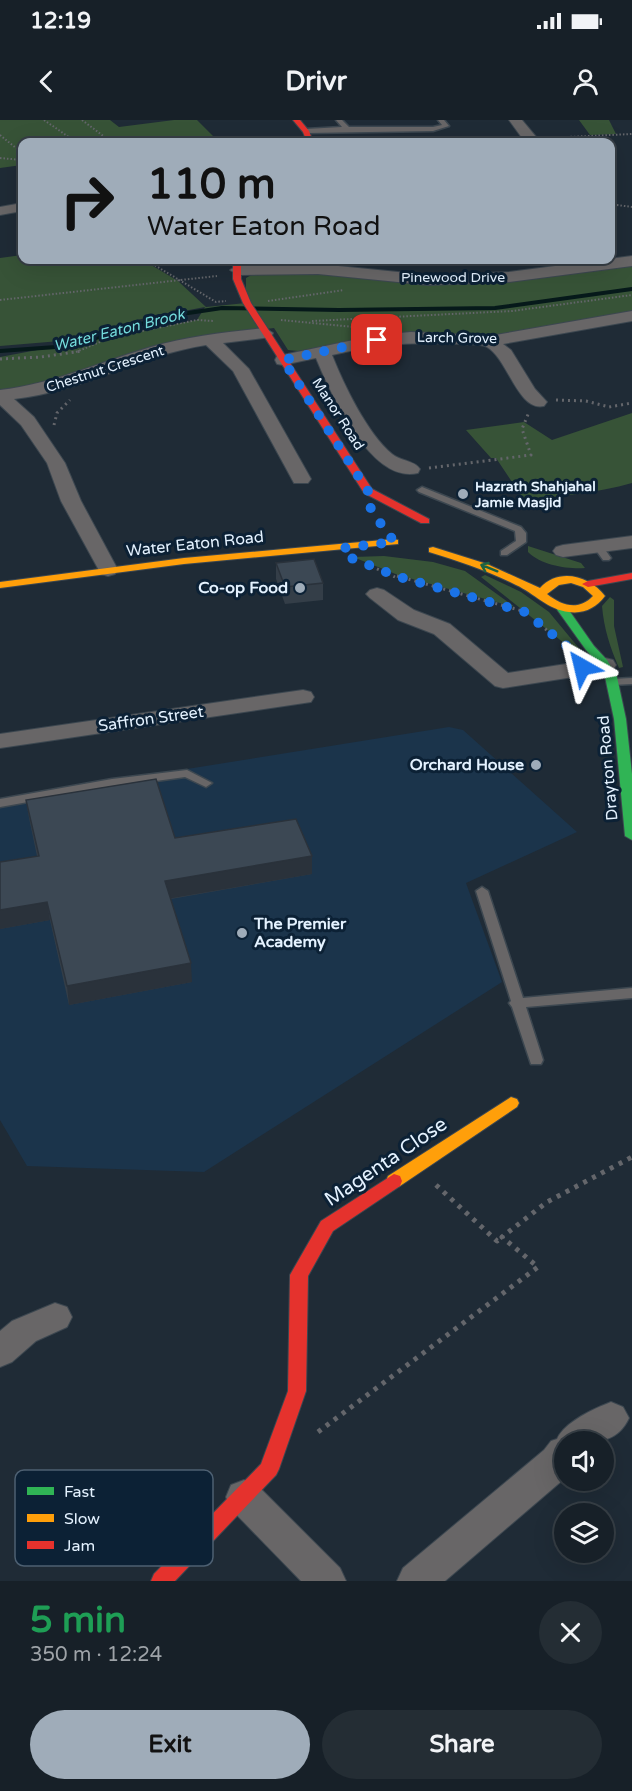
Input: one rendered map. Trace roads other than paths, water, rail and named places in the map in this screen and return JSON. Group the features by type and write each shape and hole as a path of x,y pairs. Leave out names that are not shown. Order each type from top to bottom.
{"street":[{"path":"296,120 308,137"},
{"path":"515,120 529,138"},
{"path":"0,211 18,208"},
{"name":"Pinewood Drive","path":"615,263 632,261"},
{"name":"Pinewood Drive","path":"238,265 272,264 428,279 462,279 509,277 609,264"},
{"path":"457,264 462,279"},
{"name":"Manor Road","path":"238,265 237,279 255,318 368,491 431,522"},
{"name":"Larch Grove","path":"283,360 377,340 397,338 490,341 632,316"},
{"name":"Chestnut Crescent","path":"0,395 57,386 153,352 210,339 265,333"},
{"path":"210,339 240,369 301,478"},
{"path":"490,341 505,354 528,392 538,402"},
{"path":"322,352 338,390 374,446 387,460 411,469"},
{"name":"Chestnut Crescent","path":"0,395 28,421 56,463 71,501 108,570"},
{"name":"Manor Road","path":"368,491 366,501 370,508"},
{"name":"Water Eaton Road","path":"0,585 108,570 343,548 394,531 431,522"},
{"name":"Drayton Road","path":"394,531 420,550 488,568 542,593 548,602 562,608 594,654 606,664 619,708 632,836"},
{"path":"420,550 449,542"},
{"path":"563,551 602,552 632,542"},
{"path":"546,571 567,580 588,584 632,576"},
{"path":"542,593 543,589 552,582 567,580"},
{"path":"588,584 597,591 598,596 595,603 598,619"},
{"path":"377,594 406,615 442,629 503,681 606,664"},
{"path":"562,608 578,609 595,603"},
{"name":"Saffron Street","path":"0,741 303,697"},
{"name":"Magenta Close","path":"213,1528 269,1469 297,1391 299,1275 327,1226 511,1103"},
{"path":"0,1352 24,1331 55,1317"},
{"path":"591,1431 611,1418"},
{"path":"416,1581 554,1465"},
{"path":"244,1497 327,1581"},
{"name":"Magenta Close","path":"160,1581 175,1566"}],"lane":[{"path":"339,120 347,129"},
{"path":"308,137 347,129 433,129 446,126 441,120"},
{"path":"422,490 518,529 522,538 521,542 504,553"},
{"path":"606,664 632,681"},
{"path":"0,803 112,783 187,773 206,783"},
{"path":"482,891 536,1060"},
{"path":"516,1003 632,993"}],"waterway":[{"name":"Water Eaton Brook","path":"0,351 56,347 89,340 168,316 222,308 339,310 495,308 632,289"}],"place":[{"name":"Hazrath Shahjahal Jamie Masjid","path":"463,494"},
{"name":"Co-op Food","path":"300,588"},
{"name":"Orchard House","path":"536,765"},
{"name":"The Premier Academy","path":"242,933"}]}
